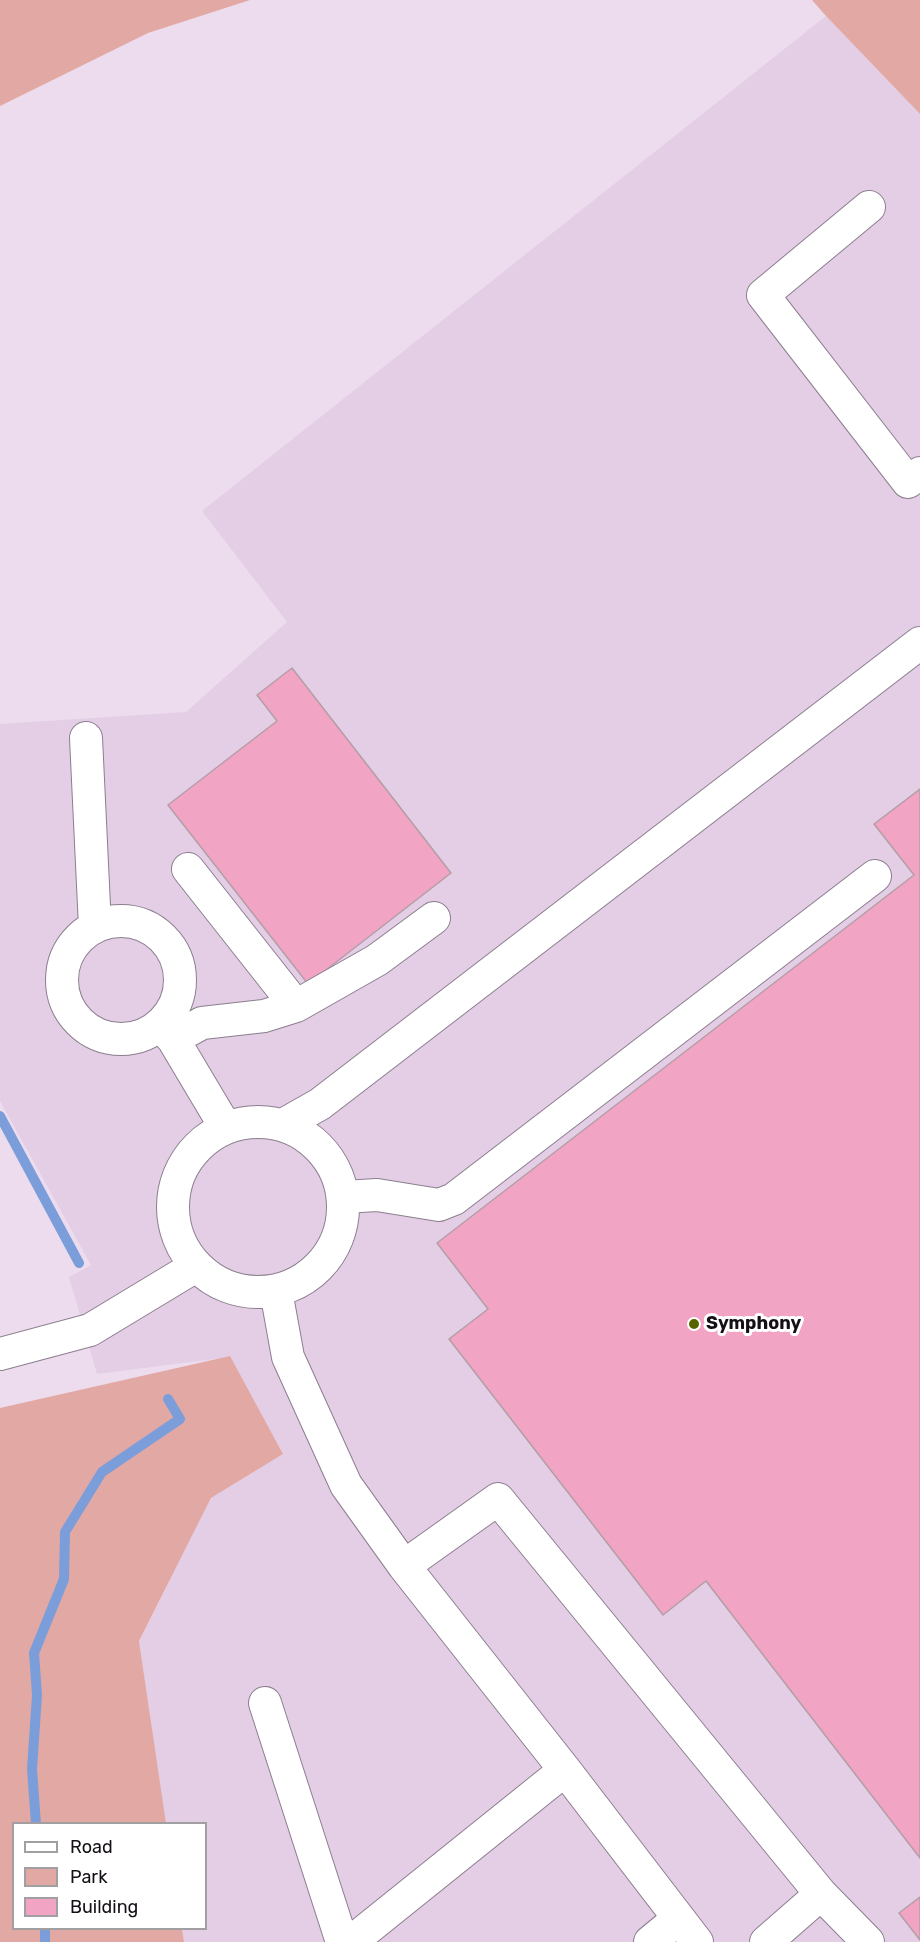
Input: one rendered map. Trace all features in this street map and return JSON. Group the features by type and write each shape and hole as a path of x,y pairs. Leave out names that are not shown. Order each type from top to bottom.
{"street":[{"path":"869,207 763,295 908,482 920,473"},
{"path":"282,1125 320,1104 920,644"},
{"path":"86,738 95,927"},
{"path":"188,869 296,1006"},
{"path":"344,1197 377,1195 440,1205 454,1199 875,876"},
{"path":"226,1128 167,1032 180,987 179,967 170,947 156,933 136,923 116,922 95,927 80,938 69,952 63,969 63,988 68,1005 78,1021 92,1031 109,1038 127,1039 145,1034 167,1032 202,1023 264,1016 296,1006 377,960 434,918"},
{"path":"254,1122 282,1125 305,1136 324,1152 337,1173 344,1197 342,1229 328,1257 305,1279 276,1291 246,1292 219,1283 196,1266 180,1243 173,1216 175,1189 185,1163 203,1142 226,1128 254,1122"},
{"path":"0,1354 90,1330 196,1266"},
{"path":"276,1291 288,1357 346,1485 404,1566 566,1770 688,1931 650,1942"},
{"path":"404,1566 498,1499 821,1893 868,1942"},
{"path":"265,1702 342,1942"},
{"path":"351,1942 566,1770"},
{"path":"766,1942 821,1893"}],"shaded area":[{"path":"826,16 920,114 920,1942 184,1942 182,1930 207,1930 207,1822 166,1822 139,1641 211,1498 283,1454 230,1357 97,1374 69,1277 91,1265 0,1101 0,724 186,712 287,622 202,511"}],"green space":[{"path":"0,0 250,0 148,33 0,106"},
{"path":"812,0 920,0 920,114 826,16"},
{"path":"230,1356 283,1454 211,1498 139,1641 166,1822 12,1822 12,1930 182,1930 184,1942 0,1942 0,1408"}],"building":[{"path":"292,668 451,873 308,984 168,805 277,721 257,695"},
{"name":"Symphony","path":"920,789 920,1858 706,1581 663,1615 449,1339 488,1309 437,1243 914,875 874,824"},
{"path":"920,1897 920,1940 899,1913"}],"waterway":[{"path":"0,1116 79,1263"},
{"path":"36,1822 32,1769 37,1695 34,1653 64,1579 65,1532 102,1472 180,1419 168,1399"},
{"path":"45,1930 45,1942"}],"place":[{"name":"Symphony","path":"694,1324"}]}
